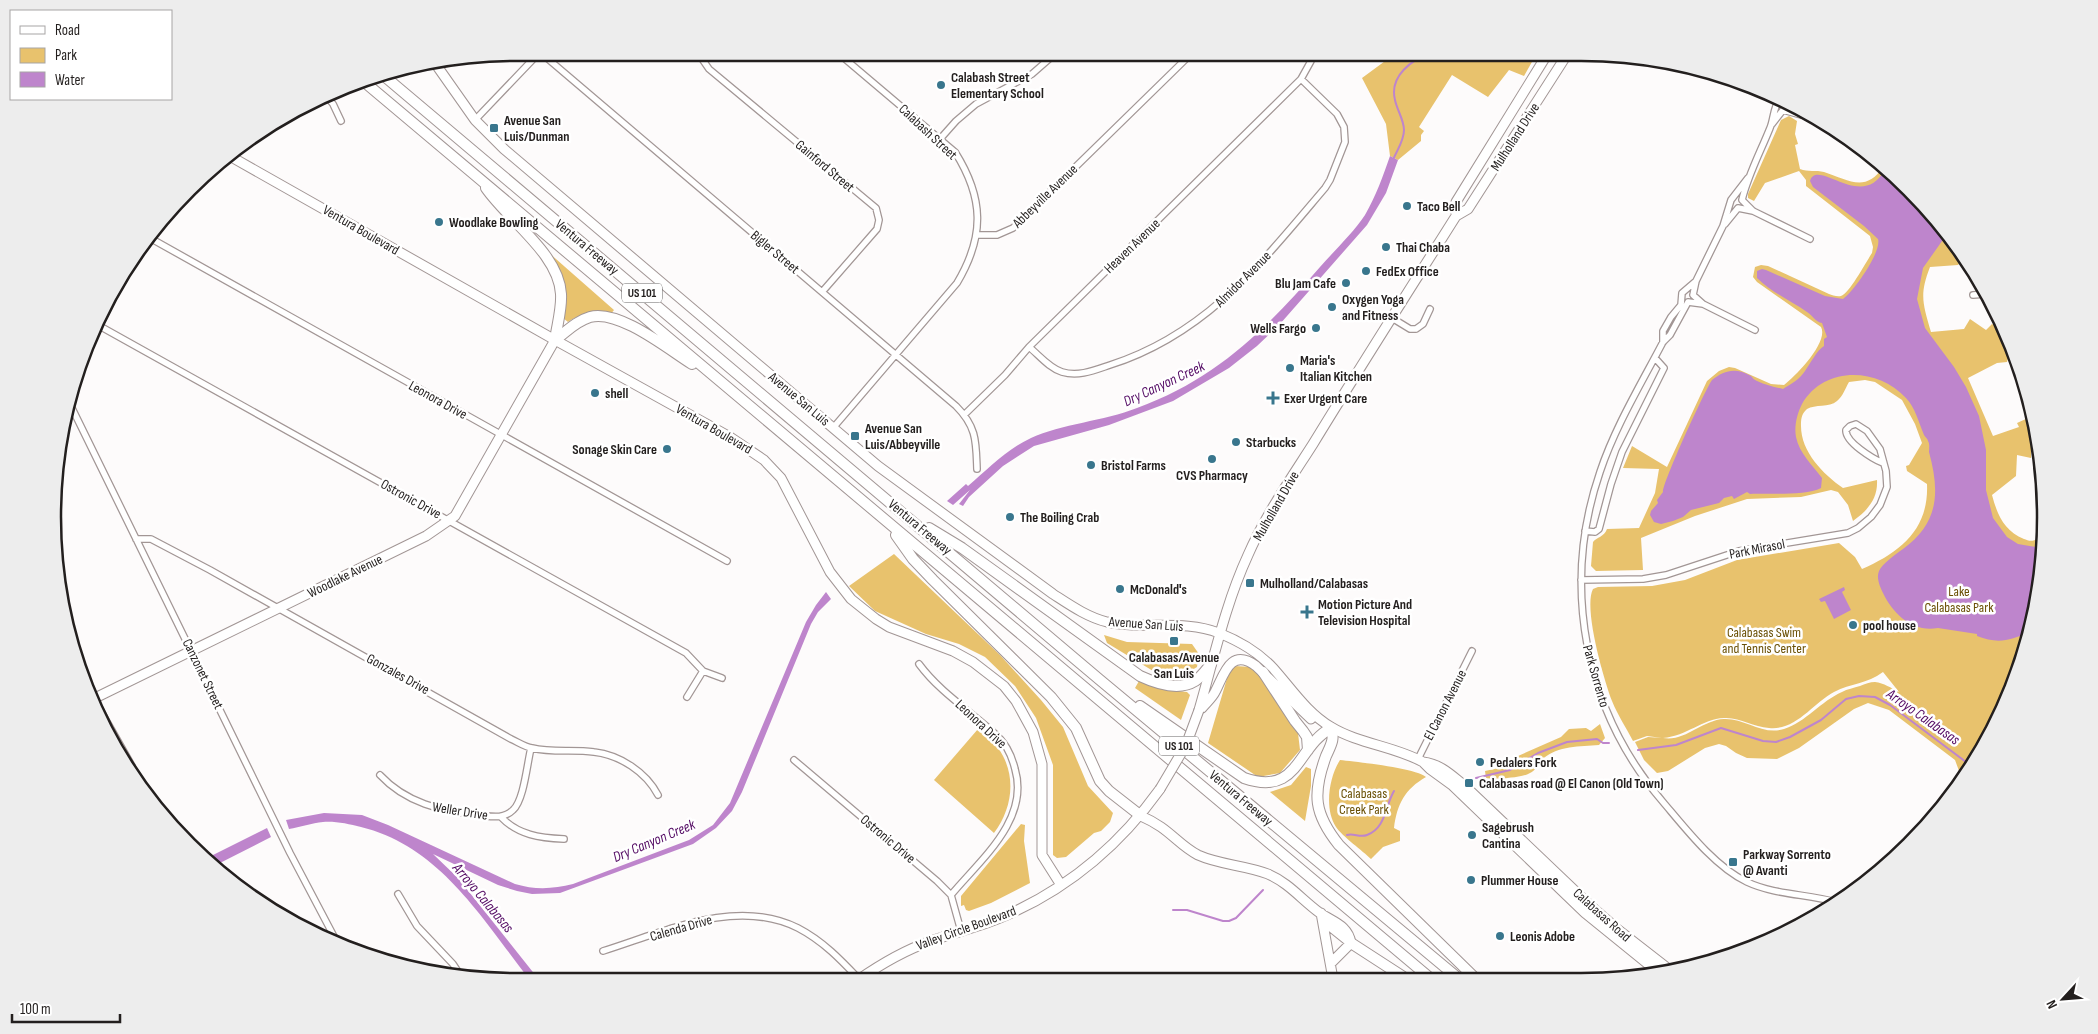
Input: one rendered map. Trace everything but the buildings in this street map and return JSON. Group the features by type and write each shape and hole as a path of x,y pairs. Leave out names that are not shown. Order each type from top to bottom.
{"highway":[{"name":"Ventura Freeway","path":"389,80 1100,680 1452,973"},
{"name":"Ventura Freeway","path":"369,86 1424,973"},
{"path":"478,177 498,206 543,252 553,265 559,280 561,294 555,340"},
{"path":"555,340 581,320 592,316 606,316 619,320 723,383"},
{"path":"902,511 962,548 1140,676 1163,684 1190,684 1197,680 1212,664"},
{"path":"887,523 913,559 1051,697 1076,728 1100,781 1109,791 1141,816"},
{"path":"1263,672 1303,731 1308,742 1308,750"},
{"path":"1100,680 1250,780 1272,782 1289,774 1302,761 1318,736 1331,728 1334,737 1318,780 1316,797 1321,818 1327,830 1339,845 1471,973"},
{"path":"1351,944 1397,973"}],"main road":[{"name":"Mulholland Drive","path":"1456,216 1456,202 1542,61"},
{"name":"Mulholland Drive","path":"1141,816 1160,789 1186,745 1199,710 1219,633 1237,580 1258,536 1354,376 1456,216 1468,209 1562,61"},
{"name":"Avenue San Luis","path":"439,68 475,120 504,149 891,476 1053,594 1080,611 1114,623 1203,628 1219,633"},
{"path":"1507,119 1521,128"},
{"name":"Ventura Boulevard","path":"235,159 751,450 764,460 781,478 830,572 851,599 876,620 889,627 953,651 973,662 1004,686 1026,716 1038,746 1042,764 1040,850 1045,862 1061,885"},
{"name":"Woodlake Avenue","path":"98,697 426,536 450,521 455,516 555,340"},
{"name":"Calabasas Road","path":"1219,633 1266,661 1315,715 1331,728 1420,760 1434,763 1465,786 1616,928 1664,965"},
{"path":"1199,710 1214,694 1223,672 1228,666 1242,660 1250,661 1310,719 1331,728"},
{"name":"Calabasas Road","path":"1420,760 1452,785 1585,913 1652,967"},
{"path":"1141,816 1161,827 1198,855 1211,860 1255,870 1277,878 1321,913 1333,919 1344,928 1350,937 1351,944 1331,963"},
{"name":"Valley Circle Boulevard","path":"870,973 909,949 999,919 1061,885 1103,854 1141,816"},
{"path":"1321,913 1325,927 1327,954 1332,973"}],"street":[{"path":"475,120 531,61"},
{"name":"Bigler Street","path":"551,61 964,415 972,426 976,438 977,469"},
{"name":"Gainford Street","path":"703,61 708,69 876,208 879,220 877,229 822,292"},
{"name":"Calabash Street","path":"849,61 955,152 966,170 974,190 978,214 977,234"},
{"path":"940,139 956,121 976,104 1032,74 1046,61"},
{"name":"Abbeyville Avenue","path":"977,234 997,235 1013,228 1183,61"},
{"path":"1301,79 1310,61"},
{"name":"Almidor Avenue","path":"1029,347 1052,367 1061,372 1076,375 1114,364 1144,352 1180,333 1205,316 1254,271 1325,188 1345,142 1344,127 1338,114 1301,79"},
{"name":"Heaven Avenue","path":"964,415 1005,375 1029,347 1301,79"},
{"path":"331,101 341,121"},
{"path":"1723,226 1741,206 1748,178 1771,126 1777,106"},
{"path":"1778,106 1778,108 1790,112"},
{"path":"1771,126 1783,110"},
{"path":"1685,301 1691,301 1696,281 1723,226 1732,200 1748,178"},
{"path":"1732,200 1737,197 1753,211"},
{"path":"1732,200 1733,207 1753,211 1810,239"},
{"path":"833,428 957,283 971,255 977,234"},
{"name":"Leonora Drive","path":"155,241 727,561"},
{"path":"1696,281 1681,295 1685,301 1703,304"},
{"path":"1685,291 1690,291 1703,304 1755,330"},
{"path":"1973,295 1979,295"},
{"name":"Park Sorrento","path":"1685,301 1670,335 1663,342 1615,436 1600,471 1590,506 1585,531 1581,580 1584,634 1597,689 1607,715 1644,779 1709,853 1746,882 1765,889 1827,900"},
{"path":"1392,318 1410,329 1416,329 1423,324 1430,309"},
{"name":"Ostronic Drive","path":"103,328 686,653 703,671 722,678"},
{"path":"1585,531 1595,532 1599,528 1622,452 1664,368 1655,358"},
{"name":"Canzonet Street","path":"74,412 290,853 332,933"},
{"name":"Park Mirasol","path":"1581,580 1643,579 1666,576 1739,551 1848,533 1871,517 1880,505 1886,487 1883,463 1880,449 1867,431 1856,424 1846,430 1848,438 1872,458 1883,463"},
{"name":"Gonzales Drive","path":"136,538 151,539 530,748 549,751 594,752 613,757 631,766 648,778 658,795"},
{"name":"El Canon Avenue","path":"1420,760 1472,651"},
{"name":"Leonora Drive","path":"919,664 930,680 1001,739 1012,756 1017,776 1019,792 1011,820 995,843 951,895"},
{"path":"687,697 703,671"},
{"name":"Weller Drive","path":"380,775 404,794 433,808 449,812 501,817 513,810 520,800 530,748"},
{"name":"Ostronic Drive","path":"794,760 951,895"},
{"path":"501,817 508,825 523,833 545,838 564,839"},
{"path":"398,894 417,926 456,969"},
{"path":"951,895 961,931"},
{"name":"Calenda Drive","path":"603,951 709,918 758,917 798,928 837,955 853,973"}],"green space":[{"path":"1385,61 1532,61 1524,76 1509,70 1488,97 1452,75 1419,127 1424,131 1421,135 1421,141 1398,160 1390,156 1386,124 1362,78"},
{"name":"Lake Calabasas Park","path":"1789,116 1797,121 1795,134 1798,144 1795,145 1800,169 1824,172 1856,182 1870,180 1879,172 1924,217 1959,263 1958,265 1930,267 1924,285 1923,299 1931,332 1964,329 1970,319 1986,330 1992,324 1994,326 2008,358 2007,362 1997,363 1968,378 1993,436 2019,427 2017,423 2026,419 2032,450 2031,458 2017,455 2016,476 1992,495 1996,509 2006,527 2017,536 2026,540 2032,541 2036,539 2033,576 2028,606 2013,663 1990,719 1959,771 1955,760 1889,710 1868,703 1854,709 1799,748 1777,759 1747,758 1719,744 1705,748 1668,771 1657,773 1644,760 1635,742 1648,737 1662,738 1647,736 1633,741 1612,701 1604,677 1593,627 1591,598 1593,589 1598,587 1652,586 1685,580 1737,560 1839,543 1855,557 1862,569 1889,555 1910,537 1918,526 1923,514 1927,484 1907,471 1906,466 1909,465 1922,443 1915,424 1902,400 1875,382 1865,380 1849,382 1841,397 1834,403 1807,409 1802,415 1801,426 1805,445 1815,462 1843,488 1877,480 1876,493 1871,504 1853,521 1848,505 1838,492 1831,490 1801,497 1747,499 1695,516 1641,538 1643,570 1596,571 1591,566 1593,542 1604,534 1607,529 1639,528 1655,493 1659,469 1623,468 1632,446 1667,467 1707,381 1719,371 1729,367 1735,368 1771,384 1784,385 1803,367 1816,350 1822,333 1821,327 1757,282 1753,277 1755,267 1761,265 1768,266 1829,294 1841,296 1848,290 1872,253 1873,247 1870,236 1806,186 1806,180 1799,171 1765,183 1754,201 1748,198 1748,194 1781,120","holes":["1883,672 1899,692 1887,686 1871,682 1846,690 1834,696 1799,722 1776,731 1761,729 1732,719 1724,719 1708,723 1679,737 1663,738 1672,737 1709,721 1724,718 1736,719 1757,726 1779,728 1796,721 1834,692 1871,679"]},
{"path":"548,252 614,310 610,315 583,315 568,322 563,318 566,308 566,291 561,276"},
{"path":"894,554 1000,655 1041,700 1063,727 1088,786 1113,813 1110,822 1101,831 1094,833 1066,857 1057,858 1053,855 1053,765 1036,718 1015,686 985,657 959,644 926,634 875,611 849,586"},
{"path":"1104,635 1127,642 1192,644 1199,654 1197,667 1182,676 1158,674 1107,643"},
{"path":"1234,666 1252,667 1268,685 1276,701 1298,733 1300,750 1280,773 1258,777 1208,743 1228,675"},
{"path":"1139,681 1161,689 1187,692 1190,695 1181,720 1135,688"},
{"path":"1600,724 1605,738 1599,745 1555,751 1543,759 1532,772 1526,775 1496,781 1486,778 1485,771 1499,768 1518,756 1561,737 1569,729 1586,728 1591,731"},
{"path":"978,729 998,748 1004,758 1010,780 1009,802 994,833 934,780"},
{"name":"Calabasas Creek Park","path":"1340,760 1399,768 1426,777 1407,792 1400,804 1394,828 1400,831 1400,841 1383,847 1371,859 1343,835 1332,820 1329,793 1333,775"},
{"path":"1306,767 1311,769 1311,786 1305,821 1270,792 1291,785"},
{"path":"1021,824 1025,825 1024,841 1030,883 991,903 969,911 966,910 964,905 961,906 961,896"}],"water":[{"path":"1390,156 1398,160 1386,193 1367,225 1280,324 1257,346 1229,368 1173,401 1109,425 1034,446 1003,466 969,497 963,506 959,504 970,490 953,505 947,501 966,484 968,486 1014,448 1031,438 1056,429 1137,408 1166,396 1216,367 1238,350 1280,311 1360,222 1376,193"},
{"name":"Lake Calabasas Park","path":"1881,174 1924,217 1943,240 1923,268 1917,299 1925,328 1954,367 1966,387 1979,416 1986,450 1986,490 1993,518 2007,537 2018,544 2036,547 2028,606 2021,636 2016,638 1997,641 1977,636 1977,634 1938,628 1920,628 1898,615 1887,601 1878,579 1879,571 1886,562 1915,539 1924,528 1934,506 1935,480 1928,440 1924,435 1914,410 1906,398 1894,388 1881,381 1866,376 1851,375 1837,377 1823,383 1802,404 1796,420 1796,437 1803,454 1822,478 1821,488 1814,491 1797,493 1750,494 1747,492 1734,499 1732,496 1724,498 1719,503 1691,510 1683,517 1661,524 1654,522 1650,515 1658,503 1657,500 1663,492 1664,485 1684,438 1712,380 1726,372 1740,371 1755,380 1783,389 1801,376 1824,346 1824,339 1827,337 1822,323 1763,283 1757,278 1757,271 1766,270 1825,296 1843,299 1860,280 1876,253 1878,239 1813,187 1810,181 1814,175 1822,175 1853,186 1865,186 1876,181"},
{"path":"1844,587 1845,590 1842,592 1851,610 1834,619 1825,601 1821,602 1819,599"},
{"path":"826,592 831,599 818,612 811,624 742,792 732,811 716,828 693,844 560,893 532,894 517,891 498,885 433,854 458,878 534,973 524,973 457,888 437,868 414,850 389,837 361,827 342,823 323,822 289,829 286,820 324,813 362,815 388,825 515,884 537,888 551,888 573,884 689,840 713,825 730,803 806,622"},
{"path":"267,828 271,837 220,863 212,855"}],"waterway":[{"name":"Dry Canyon Creek","path":"1393,160 1404,134 1403,122 1395,100 1395,83 1404,70 1414,61"},
{"name":"Arroyo Calabasas","path":"1638,750 1676,745 1721,728 1763,741 1776,742 1790,737 1821,720 1846,699 1859,696 1875,697 1890,705 1965,762"},
{"name":"Arroyo Calabasas","path":"1476,778 1510,770 1538,753 1567,742 1597,739 1603,743 1609,743"},
{"name":"Arroyo Calabasas","path":"1347,835 1364,836 1373,832 1382,822 1394,791"},
{"name":"Arroyo Calabasas","path":"1173,910 1187,910 1223,921 1229,921 1236,918 1263,890"}],"place":[{"name":"Calabash Street Elementary School","path":"941,85"},
{"name":"Avenue San Luis/Dunman","path":"494,128"},
{"name":"Taco Bell","path":"1407,206"},
{"name":"Woodlake Bowling","path":"439,222"},
{"name":"Thai Chaba","path":"1386,247"},
{"name":"FedEx Office","path":"1366,271"},
{"name":"Blu Jam Cafe","path":"1346,283"},
{"name":"Oxygen Yoga and Fitness","path":"1332,307"},
{"name":"Wells Fargo","path":"1316,328"},
{"name":"Maria's Italian Kitchen","path":"1290,368"},
{"name":"shell","path":"595,393"},
{"name":"Exer Urgent Care","path":"1273,398"},
{"name":"Avenue San Luis/Abbeyville","path":"855,436"},
{"name":"Starbucks","path":"1236,442"},
{"name":"Sonage Skin Care","path":"667,449"},
{"name":"CVS Pharmacy","path":"1212,459"},
{"name":"Bristol Farms","path":"1091,465"},
{"name":"The Boiling Crab","path":"1010,517"},
{"name":"Mulholland/Calabasas","path":"1250,583"},
{"name":"McDonald's","path":"1120,589"},
{"name":"Motion Picture And Television Hospital","path":"1307,612"},
{"name":"pool house","path":"1853,625"},
{"name":"Calabasas/Avenue San Luis","path":"1174,641"},
{"name":"Pedalers Fork","path":"1480,762"},
{"name":"Calabasas road @ El Canon (Old Town)","path":"1469,783"},
{"name":"Sagebrush Cantina","path":"1472,835"},
{"name":"Parkway Sorrento @ Avanti","path":"1733,862"},
{"name":"Plummer House","path":"1471,880"},
{"name":"Leonis Adobe","path":"1500,936"}],"park label":[{"name":"Calabasas Swim and Tennis Center","path":"1764,640"}]}
